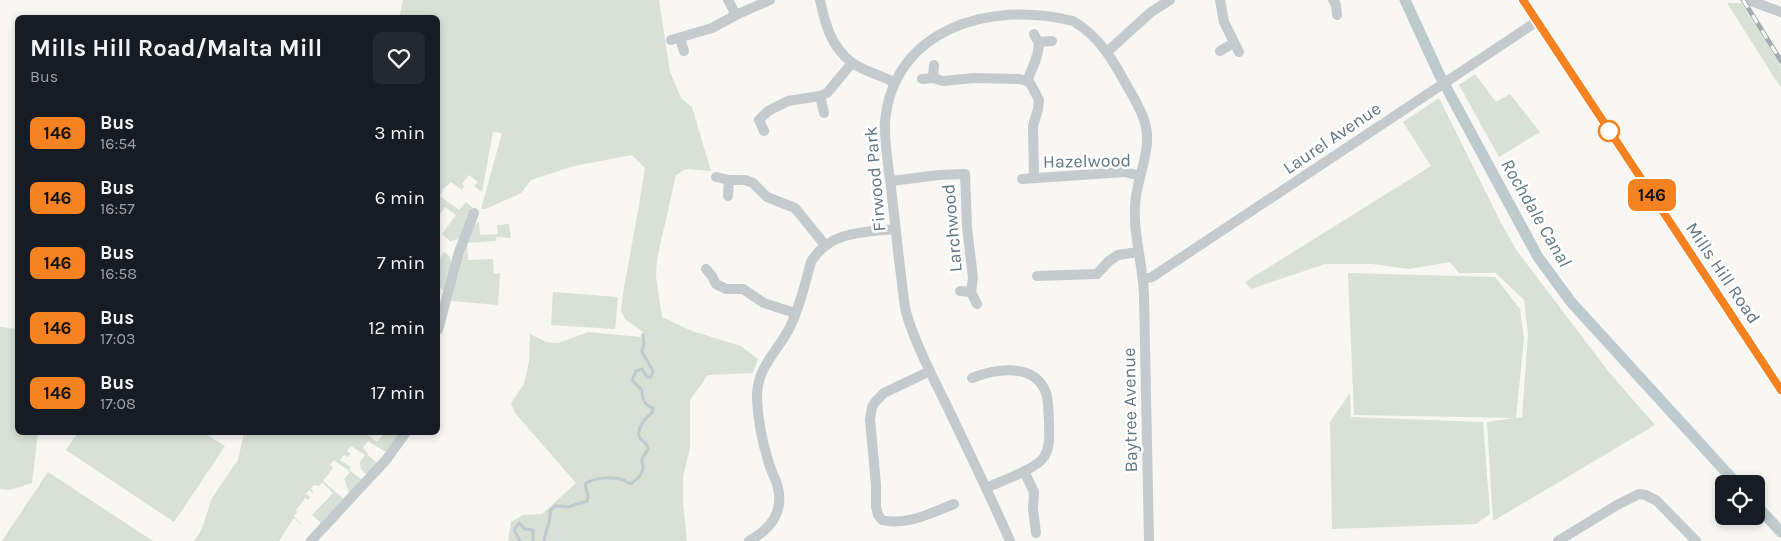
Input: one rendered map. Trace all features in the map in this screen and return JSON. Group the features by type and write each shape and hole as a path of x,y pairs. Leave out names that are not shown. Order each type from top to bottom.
{"street":[{"path":"728,0 736,15"},
{"path":"684,51 676,39 712,28 770,0"},
{"path":"820,0 826,27 835,46 852,63 894,82"},
{"path":"1107,52 1157,3 1170,0"},
{"path":"1220,0 1224,22 1237,48 1220,51"},
{"path":"1333,0 1336,5 1337,14"},
{"name":"Mills Hill Road","path":"1523,0 1781,390"},
{"path":"1748,0 1781,12"},
{"path":"1024,5 1036,6 1073,21 1089,33 1107,52 1144,119 1147,141 1135,207 1138,252 1144,279"},
{"name":"Firwood Park","path":"953,17 942,23 920,41 910,53 894,82 888,100 885,136 895,229 906,312 930,371 1010,541"},
{"name":"Laurel Avenue","path":"1144,279 1152,277 1536,22"},
{"path":"922,79 933,78 943,81 974,78 1027,81 1035,64 1036,38 1052,41"},
{"path":"764,131 754,118 788,101 820,96 832,88 852,63"},
{"path":"933,78 934,65"},
{"name":"Hazelwood","path":"1027,81 1034,88 1039,100 1033,126 1034,178"},
{"path":"820,96 824,113"},
{"name":"Hazelwood","path":"1022,179 1126,172 1140,176"},
{"path":"965,174 977,174"},
{"name":"Larchwood","path":"891,181 965,174 967,227 972,278 971,292 976,304"},
{"path":"716,177 729,180 745,180 752,183 767,197 795,208 825,245"},
{"path":"728,196 729,180"},
{"path":"440,322 458,252 474,213"},
{"path":"749,541 763,533 771,524 777,510 779,498 779,490 767,457 763,439 757,399 759,381 765,364 790,328 811,262 825,245 844,235 895,229"},
{"path":"1038,276 1097,274 1118,255 1138,252"},
{"path":"706,269 716,284 726,289 743,289 764,303 795,313"},
{"path":"1056,276 1056,287"},
{"name":"Baytree Avenue","path":"1144,279 1149,541"},
{"path":"706,290 716,284"},
{"name":"Larchwood","path":"960,291 971,292"},
{"path":"972,378 1002,370 1014,370 1030,375 1043,387 1047,398 1048,447 1040,462 986,488"},
{"path":"930,371 884,393 872,408 870,419 876,507 882,520 898,522 918,519 954,504"},
{"path":"311,541 386,460 404,435"},
{"path":"873,444 885,442"},
{"path":"1024,471 1034,492 1033,509 1036,533"},
{"path":"1558,541 1617,505 1639,494 1646,495 1657,501 1696,541"}],"shaded area":[{"path":"403,0 659,0 670,72 681,98 692,107 711,171 686,169 676,175 657,259 656,278 662,317 692,331 741,346 758,359 753,373 708,375 690,400 690,448 683,476 683,503 687,541 508,541 511,522 523,515 542,514 576,483 515,413 511,403 524,384 529,362 530,334 546,342 558,343 588,332 641,337 643,332 625,319 621,312 645,168 632,155 574,166 531,180 521,193 486,209 481,209 502,133 493,132 482,192 474,186 478,182 469,175 462,184 464,186 462,190 451,182 442,190 440,196 440,15 400,15"},
{"path":"1727,3 1741,3 1781,66 1781,88"},
{"path":"1475,74 1496,102 1510,94 1540,132 1499,157 1459,85"},
{"path":"1439,98 1502,225 1517,251 1608,371 1655,425 1493,521 1487,422 1514,418 1354,415 1348,273 1495,277 1520,309 1524,339 1516,418 1522,418 1528,334 1524,300 1496,273 1459,273 1450,262 1409,269 1372,264 1325,264 1251,289 1245,282 1431,166 1403,122"},
{"path":"440,196 459,210 466,202 472,207 460,237 456,240 450,241 442,234 456,215 445,207 440,214"},
{"path":"479,222 480,235 498,234 497,225 509,224 511,238 496,237 496,241 467,243 474,225"},
{"path":"467,243 468,260 493,259 494,274 500,273 498,305 451,301"},
{"path":"444,252 450,257 451,264 444,291 440,288 440,258"},
{"path":"553,292 618,297 615,329 551,325"},
{"path":"0,327 15,329 15,435 38,435 32,483 10,490 0,489"},
{"path":"1350,393 1351,417 1483,422 1490,514 1476,524 1332,529 1330,422"},
{"path":"76,435 207,435 225,446 174,522 66,450"},
{"path":"244,435 368,435 377,442 382,435 399,435 386,452 368,441 363,448 377,463 367,475 361,469 360,462 365,455 351,446 347,451 351,454 348,457 344,455 340,460 351,467 349,470 362,480 349,493 344,479 350,472 334,460 330,465 333,468 323,481 344,499 321,523 312,515 333,493 322,482 319,486 314,485 311,488 314,494 309,490 306,494 310,497 308,500 305,498 296,510 297,512 294,516 303,526 294,518 279,541 194,541 201,531 212,498 238,460"},
{"path":"48,472 153,541 2,541"}],"waterway":[{"name":"Rochdale Canal","path":"1405,0 1439,74 1538,257 1571,302 1729,475"},
{"path":"544,541 550,520 550,511 555,506 568,507 587,501 588,496 585,484 594,480 609,478 624,480 631,484 640,476 643,469 642,459 648,449 640,438 639,431 644,421 652,413 653,408 646,403 643,399 642,390 632,380 636,371 642,369 647,377 651,377 653,371 642,352 643,335"},
{"name":"Rochdale Canal","path":"1765,515 1781,532"},
{"path":"520,541 514,530 519,523 525,529 533,530 533,541"}],"railway":[{"path":"1743,0 1781,61"}],"bus line":[{"name":"146","path":"1523,0 1781,390"}]}
